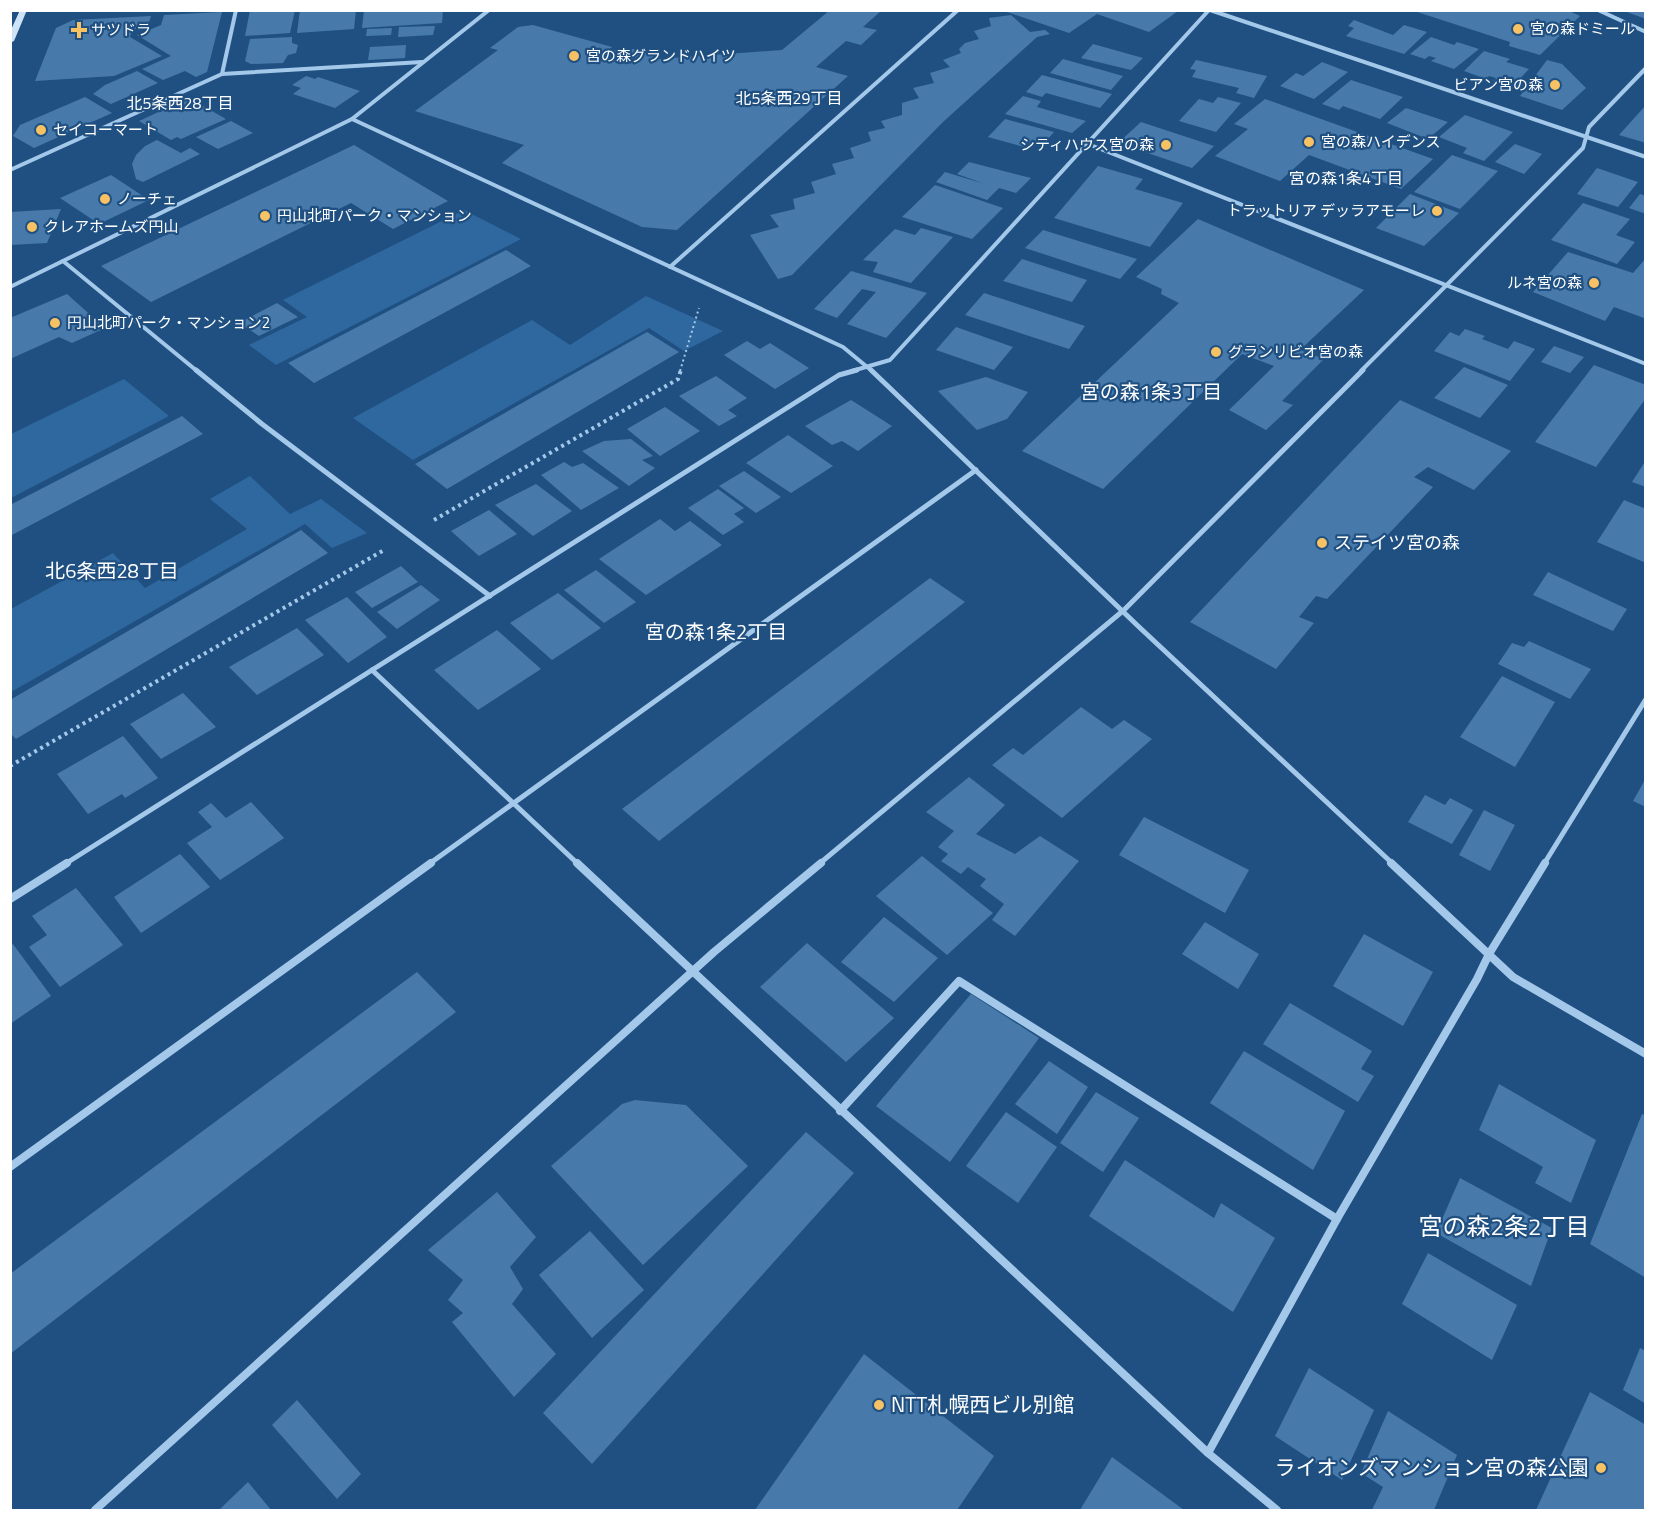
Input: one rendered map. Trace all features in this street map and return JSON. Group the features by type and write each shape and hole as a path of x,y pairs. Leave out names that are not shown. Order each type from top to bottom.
{"street":[{"path":"10,41 24,10"},
{"path":"222,74 236,10"},
{"path":"10,287 352,119 489,10"},
{"path":"670,267 958,10"},
{"path":"10,899 839,375 890,360 1209,10 1646,157"},
{"path":"1598,10 1646,32"},
{"path":"10,170 222,74 423,62"},
{"path":"94,1510 691,972 1124,610 1583,148 1589,127 1646,68"},
{"path":"352,119 843,347 869,368 1513,977 1646,1054"},
{"path":"1088,144 1646,364"},
{"path":"63,261 262,424 490,596"},
{"path":"10,1167 976,470"},
{"path":"372,670 691,972 1208,1453 1276,1510"},
{"path":"1208,1453 1337,1219 1477,979 1489,954 1646,699"},
{"path":"840,1111 959,981 1337,1219"}],"path":[{"path":"430,522 678,379 702,298"},
{"path":"10,766 392,545"}],"shaded area":[{"path":"464,210 521,239 276,365 249,345 307,317 283,300"},
{"path":"646,296 723,331 684,351 649,328 413,460 353,418 532,320 570,345"},
{"path":"124,379 169,416 11,498 11,434"},
{"path":"250,476 290,514 321,499 367,533 332,548 305,524 11,692 11,609 113,553 145,588 247,529 210,499"}],"building":[{"path":"250,10 295,10 290,33 245,36"},
{"path":"300,10 356,10 354,29 297,33"},
{"path":"364,10 443,10 442,23 362,28"},
{"path":"830,10 882,10 863,27 877,30 861,45 846,41 816,67 848,76 677,230 642,227 502,163 524,145 415,111 498,50 490,48 518,27 533,25 612,47 610,49 625,53 631,49 658,51 658,59 782,50"},
{"name":"宮の森ドミール","path":"1567,10 1580,16 1540,55 1509,46 1510,42 1414,11"},
{"path":"1646,10 1646,19 1624,11"},
{"path":"1004,11 1178,11 1149,32 1097,14 1069,33"},
{"path":"222,12 207,72 196,77 185,71 163,80 142,69 171,56 137,35 161,25 164,15"},
{"path":"1011,15 1030,32 1045,30 1050,34 1037,37 943,122 792,275 778,279 750,235 779,227 770,215 795,209 793,199 815,193 811,182 836,174 832,164 854,158 850,148 871,141 868,132 885,128 881,121 902,115 902,103 919,98 913,88 934,83 930,73 950,67 943,60 961,53 959,49 965,43 979,39 974,31 991,26 989,18"},
{"path":"151,16 148,26 132,30 130,37 162,56 114,76 35,81 56,28 73,20"},
{"path":"1354,20 1393,35 1404,25 1427,32 1404,54 1346,36 1354,28 1348,26"},
{"path":"435,26 433,35 398,37 399,27"},
{"path":"392,28 391,35 366,36 367,29"},
{"path":"292,37 292,43 298,45 296,53 288,55 283,63 251,64 245,61 250,39"},
{"path":"1431,37 1454,45 1457,42 1479,49 1454,69 1431,61 1436,58 1429,56 1425,59 1410,54"},
{"path":"1093,44 1143,58 1131,70 1081,58"},
{"path":"406,45 405,58 368,60 370,47"},
{"path":"1484,51 1510,59 1506,62 1529,69 1512,87 1493,81 1496,78 1489,76 1486,79 1464,71"},
{"path":"1063,59 1123,76 1111,90 1050,73"},
{"path":"1196,60 1267,76 1254,98 1236,93 1239,88 1192,77 1196,70 1190,69"},
{"name":"ビアン宮の森","path":"1547,60 1562,64 1586,88 1562,110 1520,96"},
{"path":"1322,62 1348,72 1314,99 1280,86 1296,73 1303,76"},
{"path":"137,71 158,83 111,104 93,94 105,85"},
{"path":"1042,75 1112,94 1100,108 1046,93 1042,97 1026,92"},
{"path":"306,76 315,79 318,77 360,91 335,108 293,94 301,88 292,85"},
{"path":"1351,80 1403,97 1380,119 1343,106 1339,110 1322,104"},
{"path":"1023,96 1041,101 1037,107 1086,121 1072,133 1005,114"},
{"path":"85,97 112,113 34,148 13,136 20,125"},
{"path":"1218,97 1241,103 1216,132 1179,121 1199,99 1213,103"},
{"path":"189,98 226,119 181,139 177,137 171,140 139,121"},
{"name":"宮の森ハイデンス","path":"1265,99 1433,159 1401,189 1309,155 1280,181 1215,156 1248,129 1234,124"},
{"path":"1646,105 1646,143 1619,135"},
{"path":"1406,108 1448,122 1428,139 1387,123"},
{"path":"1465,115 1513,132 1484,161 1463,153 1467,148 1439,137"},
{"path":"1005,119 1054,132 1046,141 1037,139 1028,148 988,137"},
{"path":"231,121 253,133 218,149 196,137"},
{"name":"シティハウス宮の森","path":"1141,122 1214,146 1192,168 1118,143"},
{"path":"157,140 181,153 190,148 200,154 143,182 136,179 132,164 136,155 145,146"},
{"path":"1515,144 1542,154 1524,174 1495,162"},
{"name":"円山北町パーク・マンション","path":"354,145 448,201 393,229 351,203 151,302 101,266"},
{"path":"1452,155 1498,171 1460,209 1414,192"},
{"path":"969,162 1031,178 1016,193 999,188 987,200 936,182 945,172 985,184 957,174"},
{"path":"1098,166 1143,179 1135,189 1183,203 1150,247 1054,218"},
{"path":"1597,168 1638,182 1618,207 1577,194"},
{"name":"ノーチェ","path":"111,175 149,200 99,224 60,198"},
{"path":"935,185 1003,208 972,239 902,217"},
{"path":"1410,194 1459,213 1424,246 1376,228"},
{"path":"1640,194 1646,196 1646,214 1629,208"},
{"path":"1583,203 1630,219 1616,235 1635,242 1617,264 1551,240"},
{"name":"クレアホームズ円山","path":"61,209 47,243 10,245 10,212"},
{"name":"グランリビオ宮の森","path":"1198,219 1364,290 1300,350 1324,359 1282,401 1293,405 1266,430 1229,410 1274,366 1242,354 1103,489 1022,451 1179,303 1161,294 1162,289 1136,277"},
{"path":"921,228 953,237 911,283 873,272 878,262 863,260 895,229 915,235"},
{"path":"1043,230 1137,259 1120,279 1025,248"},
{"path":"506,250 531,266 314,383 288,363"},
{"name":"ルネ宮の森","path":"1568,252 1633,273 1646,258 1646,316 1644,318 1614,307 1605,321 1533,292"},
{"path":"1022,259 1087,280 1072,302 1003,281"},
{"path":"851,271 927,293 886,338 847,324 876,292 862,289 837,318 814,309"},
{"path":"984,293 1085,326 1069,349 965,315"},
{"name":"円山北町パーク・マンション2","path":"67,294 105,328 72,343 59,337 10,359 10,318"},
{"path":"277,303 298,317 259,336 239,323"},
{"path":"956,327 1013,347 994,370 936,350"},
{"path":"1465,329 1485,336 1482,339 1508,349 1514,341 1535,349 1510,381 1434,351 1450,332 1459,336"},
{"path":"647,332 679,352 447,489 415,464"},
{"path":"747,341 760,349 770,343 809,368 775,389 724,355"},
{"path":"1554,346 1584,357 1570,373 1541,362"},
{"path":"1594,365 1646,385 1646,398 1596,467 1535,442"},
{"path":"1464,367 1508,385 1480,418 1434,398"},
{"path":"716,376 747,398 728,410 737,416 719,426 679,396"},
{"path":"986,377 1028,392 1007,419 977,430 938,391"},
{"path":"851,400 892,426 858,451 842,441 832,445 805,426"},
{"name":"ステイツ宮の森","path":"1400,400 1511,451 1474,490 1428,467 1414,477 1433,487 1327,599 1316,596 1299,617 1314,623 1276,669 1190,622"},
{"path":"665,407 700,431 660,456 627,429"},
{"path":"182,416 203,434 10,536 10,505"},
{"path":"788,435 833,466 791,493 746,463"},
{"path":"631,439 653,456 642,460 655,468 629,486 582,451 604,441"},
{"path":"1646,460 1646,487 1632,482"},
{"path":"564,462 572,467 583,463 619,488 581,510 541,475"},
{"path":"744,471 781,497 756,513 719,486"},
{"path":"536,484 572,511 533,536 495,505"},
{"path":"718,489 744,508 734,514 744,522 723,535 688,508"},
{"path":"1624,500 1646,509 1646,563 1597,542"},
{"path":"489,510 517,534 479,556 451,531"},
{"path":"660,519 675,531 690,521 722,545 646,595 599,559"},
{"path":"301,530 328,553 16,739 10,733 10,700"},
{"path":"401,566 418,582 372,608 355,592"},
{"path":"596,570 636,602 604,623 564,590"},
{"path":"1548,572 1627,609 1613,631 1533,595"},
{"path":"930,578 965,602 659,841 622,809"},
{"path":"421,585 440,600 397,629 377,612"},
{"path":"558,593 601,628 552,660 510,623"},
{"path":"347,597 387,637 348,663 305,620"},
{"path":"297,628 324,655 257,695 229,667"},
{"path":"497,630 541,669 478,710 434,670"},
{"path":"1529,641 1591,669 1570,699 1498,664 1512,643 1524,647"},
{"path":"1502,676 1555,702 1515,767 1460,737"},
{"path":"183,693 216,727 161,759 130,724"},
{"path":"1081,707 1112,729 1124,720 1152,739 1062,818 992,765 1013,748 1023,755"},
{"path":"123,736 158,778 125,798 122,794 88,814 57,774"},
{"path":"969,777 1005,805 976,834 1015,854 1040,836 1079,861 1015,936 992,920 1004,904 980,886 986,879 968,867 961,874 941,861 948,854 938,847 954,831 926,812"},
{"path":"1646,778 1646,807 1633,801"},
{"path":"1425,795 1445,805 1450,798 1473,810 1452,844 1408,822"},
{"path":"251,802 284,838 220,880 187,843 212,827 198,812 211,803 226,818"},
{"path":"1484,810 1515,825 1490,871 1459,855"},
{"path":"1144,817 1249,870 1225,913 1119,855"},
{"path":"180,854 210,887 141,933 114,897"},
{"path":"922,856 993,913 947,955 876,896"},
{"path":"76,888 123,945 60,987 29,947 47,935 32,916"},
{"path":"884,917 938,958 894,1002 841,962"},
{"path":"1205,922 1259,954 1238,989 1182,954"},
{"path":"1364,934 1433,972 1403,1026 1333,986"},
{"path":"807,943 894,1018 846,1062 760,987"},
{"path":"13,944 51,996 10,1024 10,946"},
{"path":"417,972 456,1012 10,1354 10,1274"},
{"path":"971,994 1039,1038 950,1162 876,1106"},
{"path":"1290,1003 1372,1051 1361,1069 1374,1076 1358,1102 1263,1044"},
{"path":"1244,1051 1345,1111 1313,1170 1210,1103"},
{"path":"1049,1061 1088,1087 1057,1134 1015,1104"},
{"path":"1499,1084 1596,1140 1571,1203 1535,1183 1543,1167 1479,1130"},
{"path":"1096,1092 1139,1118 1103,1172 1060,1143"},
{"path":"635,1100 686,1105 748,1166 643,1265 551,1166 622,1104"},
{"path":"1006,1112 1057,1147 1018,1203 966,1166"},
{"path":"1642,1114 1646,1115 1646,1278 1590,1244"},
{"path":"806,1132 854,1173 592,1464 543,1413"},
{"path":"1125,1160 1214,1218 1221,1203 1275,1238 1233,1312 1089,1216"},
{"path":"1460,1178 1552,1228 1531,1286 1436,1233"},
{"path":"497,1192 536,1237 510,1267 523,1289 512,1304 556,1354 514,1397 452,1322 463,1313 448,1300 463,1280 428,1250"},
{"path":"590,1231 644,1290 592,1338 539,1275"},
{"path":"1428,1253 1517,1305 1492,1360 1402,1304"},
{"path":"1640,1348 1646,1351 1646,1404 1623,1390"},
{"name":"NTT札幌西ビル別館","path":"864,1354 994,1456 957,1510 755,1510"},
{"path":"1309,1368 1374,1410 1342,1480 1275,1436"},
{"name":"ライオンズマンション宮の森公園","path":"1590,1392 1646,1425 1646,1510 1536,1510"},
{"path":"297,1400 361,1474 337,1499 272,1425"},
{"path":"1388,1411 1457,1455 1434,1510 1372,1510 1383,1487 1361,1473"},
{"path":"1112,1457 1184,1510 1080,1510"},
{"path":"248,1482 271,1510 219,1510"}],"place":[{"name":"宮の森ドミール","path":"1518,29"},
{"name":"サツドラ","path":"79,30"},
{"name":"宮の森グランドハイツ","path":"574,56"},
{"name":"ビアン宮の森","path":"1555,85"},
{"name":"セイコーマート","path":"41,130"},
{"name":"宮の森ハイデンス","path":"1309,142"},
{"name":"シティハウス宮の森","path":"1166,145"},
{"name":"ノーチェ","path":"105,199"},
{"name":"トラットリア デッラアモーレ","path":"1437,211"},
{"name":"円山北町パーク・マンション","path":"265,216"},
{"name":"クレアホームズ円山","path":"32,227"},
{"name":"ルネ宮の森","path":"1594,283"},
{"name":"円山北町パーク・マンション2","path":"55,323"},
{"name":"グランリビオ宮の森","path":"1216,352"},
{"name":"ステイツ宮の森","path":"1322,543"},
{"name":"NTT札幌西ビル別館","path":"879,1405"},
{"name":"ライオンズマンション宮の森公園","path":"1601,1468"}],"district":[{"name":"北5条西29丁目","path":"789,98"},
{"name":"北5条西28丁目","path":"180,103"},
{"name":"宮の森1条4丁目","path":"1346,178"},
{"name":"宮の森1条3丁目","path":"1151,392"},
{"name":"北6条西28丁目","path":"112,571"},
{"name":"宮の森1条2丁目","path":"716,632"},
{"name":"宮の森2条2丁目","path":"1504,1227"}]}
